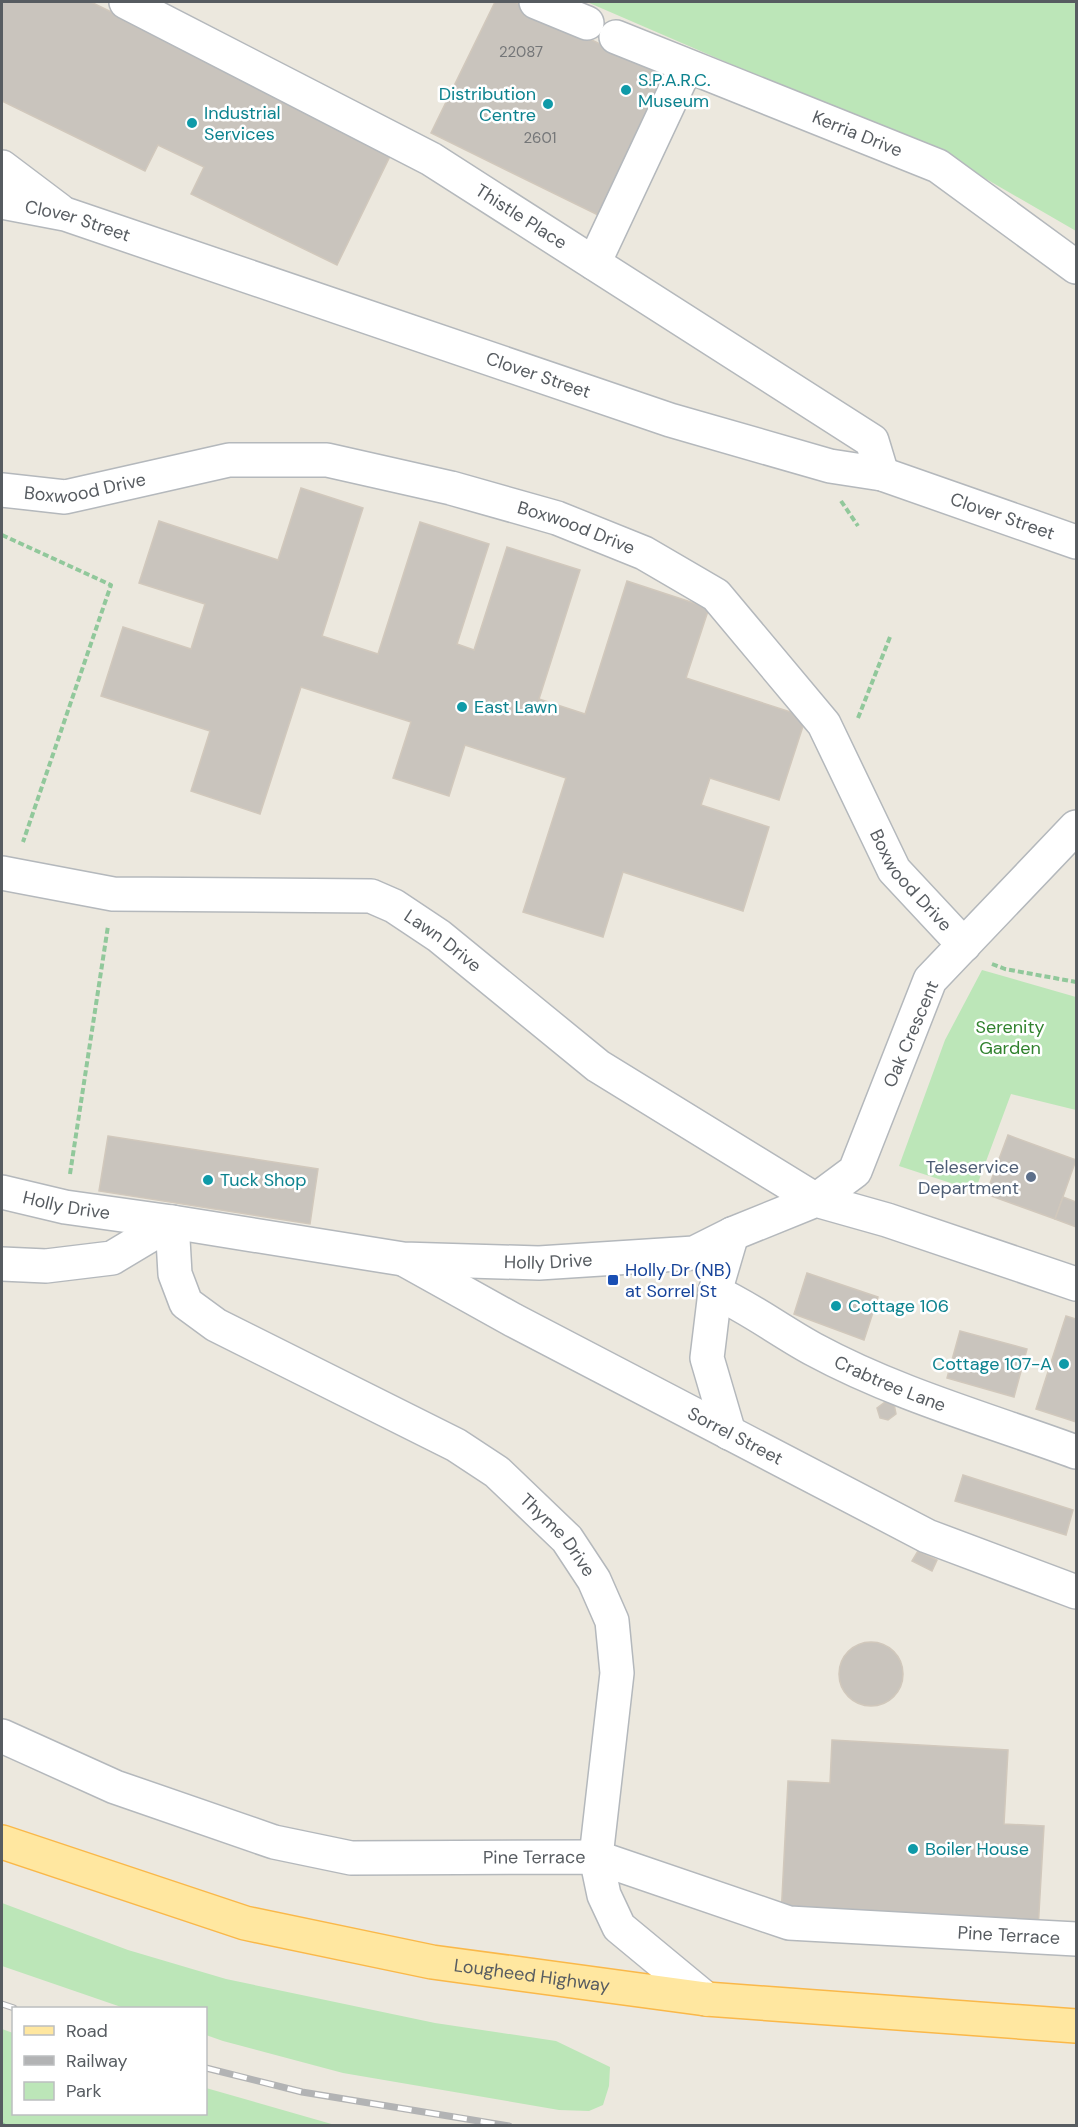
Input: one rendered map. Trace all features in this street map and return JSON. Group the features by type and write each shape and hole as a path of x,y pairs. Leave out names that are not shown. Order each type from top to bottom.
{"main road":[{"name":"Lougheed Highway","path":"2,1842 245,1923 432,1962 706,1999 1077,2026"}],"street":[{"name":"Thistle Place","path":"126,2 431,159 872,441 882,474"},
{"path":"536,2 587,23"},
{"name":"Kerria Drive","path":"616,37 686,67 938,166 1077,267"},
{"path":"594,263 686,67"},
{"path":"2,167 65,214"},
{"name":"Clover Street","path":"2,202 65,214 670,420 830,466 882,474 1077,542"},
{"name":"Boxwood Drive","path":"2,490 65,497 229,460 327,460 451,488 557,518 644,553 716,595 824,724 894,870 964,945"},
{"name":"Oak Crescent","path":"816,1200 855,1172 930,980 1077,827"},
{"name":"Lawn Drive","path":"2,873 113,894 371,896 394,906 439,936 598,1066 816,1200"},
{"name":"Holly Drive","path":"2,1192 65,1207 403,1259 538,1263 694,1253 732,1234 816,1200"},
{"path":"816,1200 887,1220 1077,1284"},
{"path":"2,1264 46,1266 112,1258 172,1222"},
{"name":"Thyme Drive","path":"172,1222 175,1274 186,1303 216,1325 456,1445 497,1472 567,1539 594,1580 612,1621 617,1673 596,1857 604,1895 619,1927 706,1999"},
{"path":"729,1433 707,1358 715,1292 732,1234"},
{"name":"Sorrel Street","path":"403,1259 513,1320 927,1536 1077,1592"},
{"name":"Crabtree Lane","path":"715,1292 740,1304 814,1349 899,1388 1077,1452"},
{"name":"Pine Terrace","path":"2,1737 114,1787 274,1842 351,1858 596,1857 789,1923 1077,1939"}],"path":[{"path":"2,535 111,585 22,846"},
{"path":"842,760 890,637"},
{"path":"65,1207 113,894"},
{"path":"964,945 986,961 1005,969 1077,982"}],"green space":[{"path":"587,2 1076,2 1076,231 955,161"},
{"name":"Serenity Garden","path":"982,970 1076,997 1076,1110 1011,1094 975,1191 899,1166 945,1040"},
{"path":"2,1903 128,1950 226,1979 435,2023 556,2041 610,2067 609,2086 603,2105 589,2111 559,2110 343,2073 207,2035 207,2007 121,2007 2,1966"},
{"path":"2,2029 12,2033 12,2115 207,2115 207,2088 335,2125 2,2125"}],"building":[{"name":"Industrial Services","path":"2,2 91,2 393,150 337,265 191,194 204,167 158,145 145,171 2,101"},
{"name":"Distribution Centre","path":"495,2 515,2 665,76 598,215 431,133"},
{"name":"East Lawn","path":"301,488 363,508 322,636 378,654 420,522 489,544 457,644 474,650 507,547 580,570 539,699 585,714 627,581 709,608 686,678 806,717 779,800 710,778 701,805 769,827 743,911 623,872 603,937 523,912 566,778 465,745 449,796 393,778 411,722 301,687 260,814 191,791 210,731 101,696 123,627 191,649 205,604 139,583 159,521 278,560"},
{"name":"Teleservice Department","path":"1008,1135 1076,1160 1055,1219 986,1194"},
{"name":"Tuck Shop","path":"108,1136 318,1169 310,1224 99,1191"},
{"path":"1063,1197 1076,1202 1076,1227 1055,1219"},
{"name":"Cottage 106","path":"807,1273 878,1297 864,1340 794,1314"},
{"name":"Cottage 107-A","path":"1066,1316 1076,1319 1076,1422 1036,1409"},
{"path":"960,1331 1027,1349 1014,1397 947,1378"},
{"path":"885,1402 894,1404 896,1414 888,1420 880,1418 877,1408"},
{"path":"963,1475 1073,1510 1066,1535 955,1501"},
{"path":"918,1551 937,1560 932,1571 912,1561"},
{"path":"865,1642 877,1642 894,1651 901,1662 903,1674 901,1686 894,1697 877,1706 865,1706 853,1701 844,1692 839,1680 839,1668 844,1656 853,1647"},
{"name":"Boiler House","path":"832,1740 1008,1750 1004,1824 1044,1826 1038,1930 781,1916 788,1781 830,1783"}],"railway":[{"path":"2,2004 12,2007"},
{"path":"207,2068 302,2092 509,2126"}],"place":[{"name":"S.P.A.R.C. Museum","path":"626,90"},
{"name":"Distribution Centre","path":"548,104"},
{"name":"Industrial Services","path":"192,123"},
{"name":"East Lawn","path":"462,707"},
{"name":"Teleservice Department","path":"1031,1177"},
{"name":"Tuck Shop","path":"208,1180"},
{"name":"Holly Dr (NB) at Sorrel St","path":"613,1280"},
{"name":"Cottage 106","path":"836,1306"},
{"name":"Cottage 107-A","path":"1064,1364"},
{"name":"Boiler House","path":"913,1849"}]}
